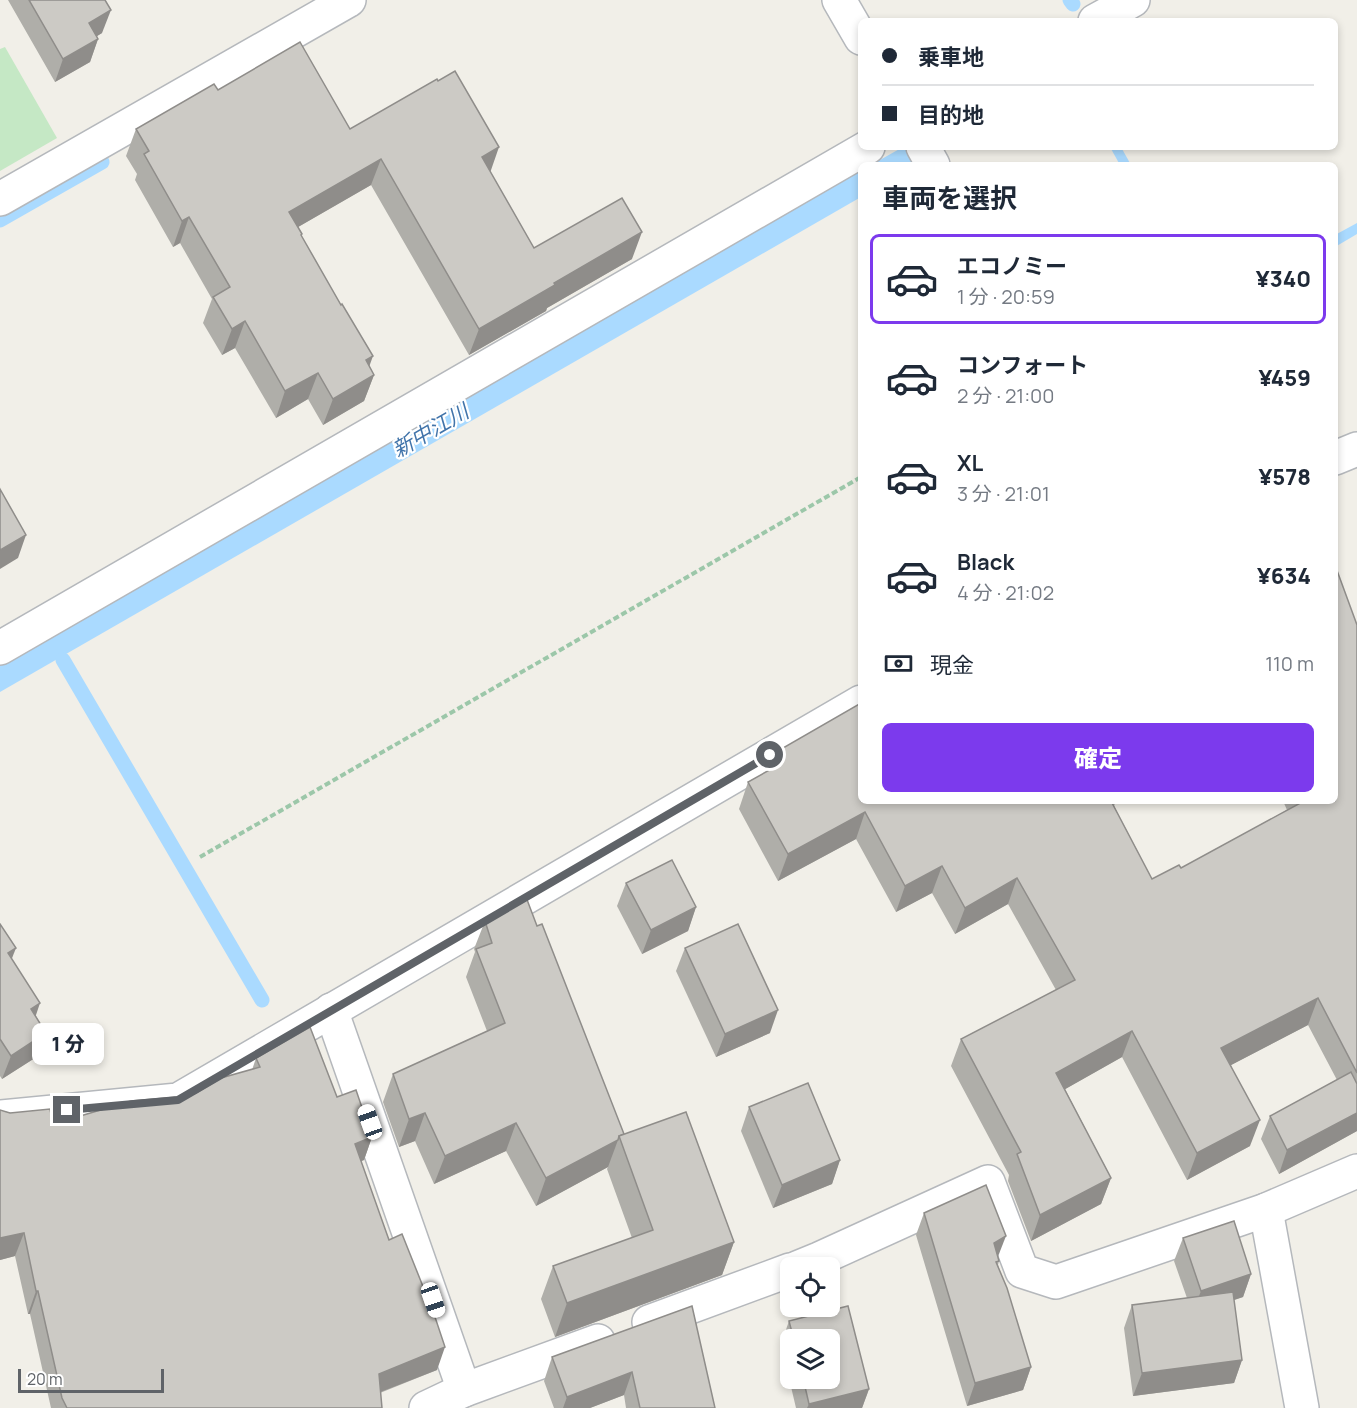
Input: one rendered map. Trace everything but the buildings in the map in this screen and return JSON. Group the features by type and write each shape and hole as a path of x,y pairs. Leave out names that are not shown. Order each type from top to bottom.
{"street":[{"path":"0,199 349,0"},
{"path":"839,0 858,33"},
{"path":"1100,18 1133,0"},
{"path":"0,648 863,150"},
{"path":"1338,457 1357,449"},
{"path":"0,1117 178,1100 858,704"},
{"path":"331,1010 464,1390"},
{"path":"823,1257 988,1182 1022,1270 1056,1282 1266,1210 1357,1171"},
{"path":"1266,1210 1302,1408"},
{"path":"426,1408 464,1390 780,1274"}],"path":[{"path":"200,858 858,479"}],"green space":[{"path":"5,47 57,138 0,171 0,49"}],"water":[{"path":"898,150 942,150 921,162 876,162"},
{"path":"1112,150 1123,150 1129,162 1118,162"},
{"name":"新中江川","path":"858,173 858,199 0,692 0,666"},
{"path":"1357,223 1357,234 1338,245 1338,233"}],"waterway":[{"path":"1070,0 1073,4"},
{"path":"0,220 102,162"},
{"path":"63,660 262,1000"}],"route":[{"path":"67,1110 178,1100 770,755"}]}
